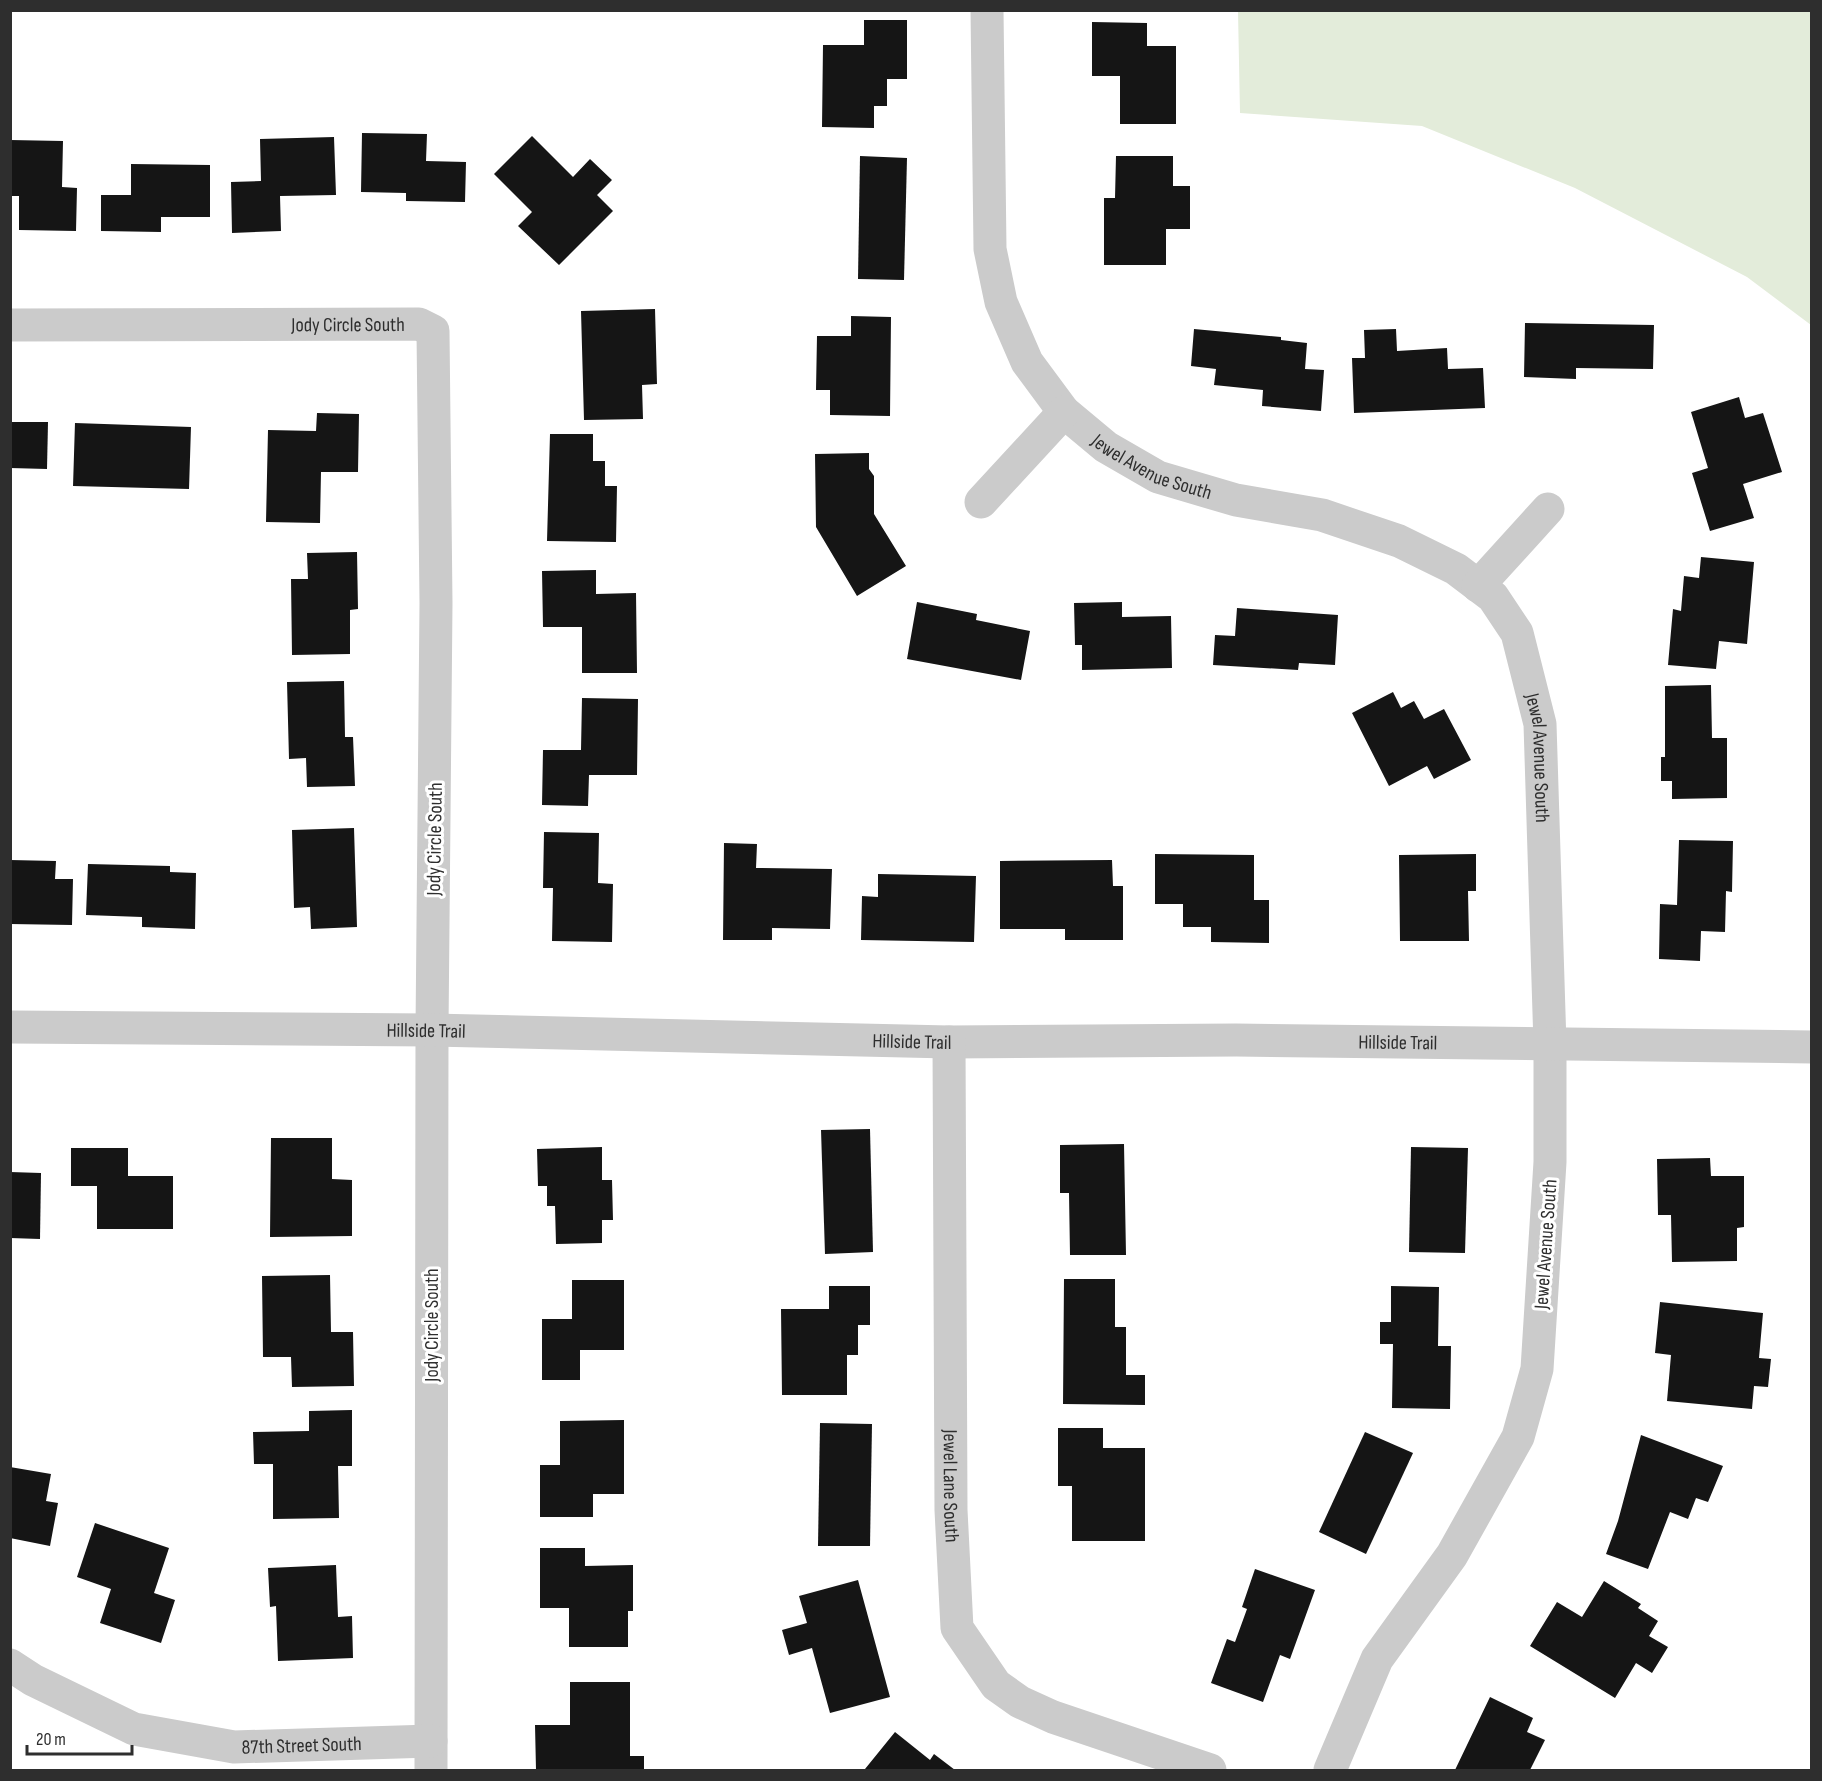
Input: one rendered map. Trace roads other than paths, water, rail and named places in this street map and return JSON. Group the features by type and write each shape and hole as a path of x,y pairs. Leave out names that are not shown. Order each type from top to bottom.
{"street":[{"name":"Jewel Avenue South","path":"987,10 990,249 1001,302 1027,362 1064,412 1106,447 1158,477 1236,500 1333,518 1399,541 1456,569 1493,597 1517,633 1540,724 1550,1045 1550,1162 1537,1369 1518,1437 1452,1555 1377,1659 1330,1770"},
{"name":"Jody Circle South","path":"10,326 419,324 433,332 436,603 432,1030 431,1756"},
{"path":"981,502 1064,412"},
{"path":"1478,586 1548,509"},
{"name":"Hillside Trail","path":"10,1027 432,1030 949,1042 1236,1040 1812,1047"},
{"name":"Jewel Lane South","path":"949,1042 951,1510 957,1628 996,1685 1020,1702 1053,1717 1210,1770"},
{"name":"87th Street South","path":"10,1665 33,1680 134,1729 234,1747 431,1756"}]}
